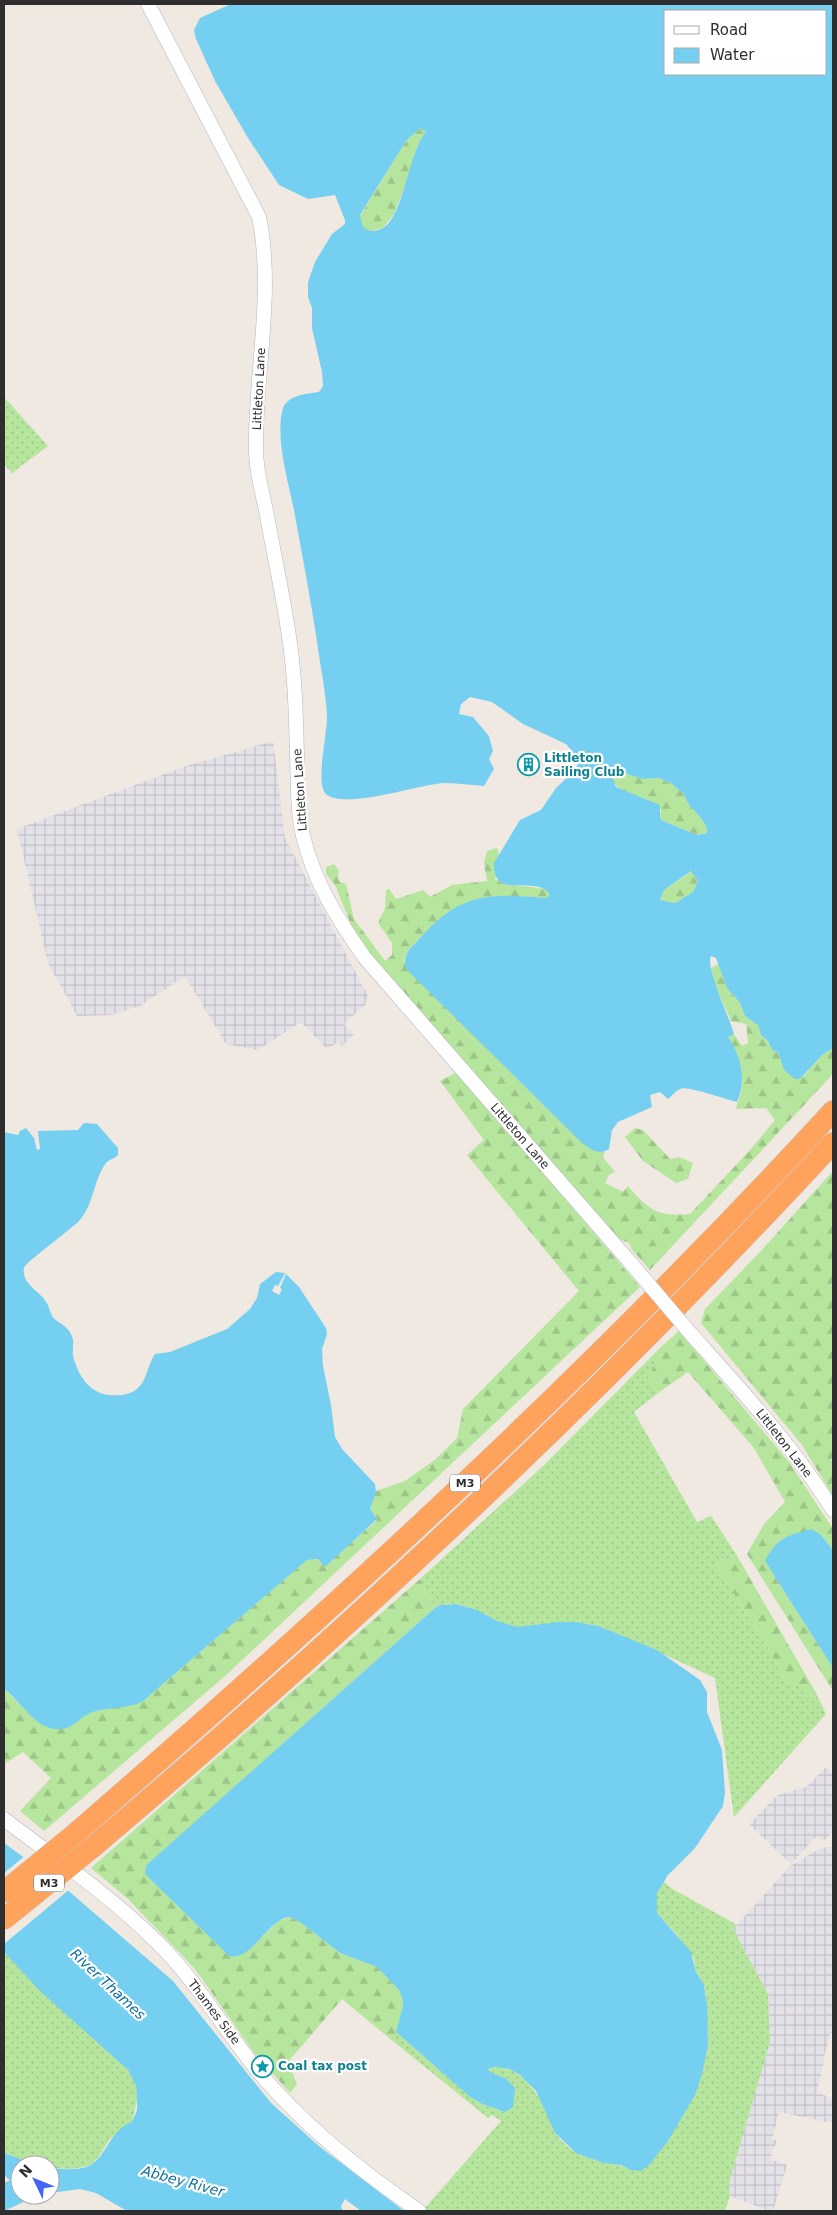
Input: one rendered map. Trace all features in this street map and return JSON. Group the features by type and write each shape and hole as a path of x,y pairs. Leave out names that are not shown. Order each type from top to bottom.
{"highway":[{"name":"M3","path":"4,1892 76,1832 311,1626 537,1415 713,1237 833,1111"},
{"name":"M3","path":"4,1920 94,1846 288,1680 422,1557 690,1294 833,1143"}],"street":[{"name":"Littleton Lane","path":"148,4 259,217 264,243 265,274 256,444 259,475 288,631 295,705 298,780 303,834 312,865 324,894 336,916 365,958 767,1419 833,1510"},
{"name":"Thames Side","path":"4,1819 102,1894 157,1942 216,2013 256,2068 294,2110 368,2174 419,2211"}],"shaded area":[{"path":"273,741 285,838 368,996 365,1005 344,1024 354,1034 342,1046 338,1042 327,1049 301,1022 258,1050 226,1044 185,976 140,1006 111,1015 77,1016 48,963 17,829 183,767"},
{"path":"826,1767 833,1774 833,1832 824,1841 817,1836 791,1864 749,1824 778,1795 806,1787"},
{"path":"833,1846 833,2034 830,2034 817,2093 833,2098 833,2123 779,2112 772,2139 777,2140 770,2159 787,2165 773,2211 769,2211 730,2196 729,2183 770,2042 768,1994 733,1929 790,1866 821,1848"}],"green space":[{"path":"420,128 426,131 417,147 408,178 394,214 383,228 371,231 363,228 360,216 406,141"},
{"path":"4,397 48,446 12,473 4,464"},
{"path":"621,772 643,779 659,778 671,783 685,795 690,805 705,823 707,833 697,835 663,821 660,818 661,809 646,799 620,789 614,783 613,775"},
{"path":"497,848 500,859 495,879 505,884 546,889 549,896 546,898 527,896 493,897 463,904 435,923 411,948 404,961 599,1152 605,1152 603,1157 615,1172 609,1175 605,1183 623,1192 628,1186 648,1206 661,1213 690,1214 750,1150 775,1120 766,1108 736,1109 741,1094 742,1079 738,1056 727,1036 734,1034 742,1046 748,1043 746,1024 731,1021 714,982 711,968 719,964 727,988 740,1003 745,1016 758,1025 761,1035 768,1041 773,1051 778,1052 784,1070 803,1077 822,1055 833,1048 833,1074 650,1270 632,1250 629,1243 619,1239 374,959 352,927 335,885 326,874 326,867 334,864 339,871 338,877 340,882 346,884 354,919 385,961 392,955 392,943 378,923 385,908 386,890 389,889 396,899 423,890 430,897 452,885 487,881 484,863 487,851"},
{"path":"692,871 698,881 693,892 675,903 660,900 664,890"},
{"path":"457,1072 640,1287 224,1677 44,1831 20,1811 51,1778 23,1752 4,1764 4,1689 36,1720 74,1724 81,1717 92,1712 142,1702 307,1560 319,1559 325,1566 377,1520 370,1509 376,1491 405,1481 436,1459 457,1438 463,1409 579,1291 467,1155 484,1140 440,1081"},
{"path":"635,1128 643,1130 670,1159 679,1157 693,1163 688,1179 676,1183 643,1161 625,1137"},
{"path":"833,1171 833,1457 831,1460 833,1463 833,1496 802,1445 701,1323 705,1309 760,1252"},
{"path":"679,1331 789,1462 833,1529 833,1550 821,1535 765,1561 833,1668 833,1691 747,1554 764,1524 785,1502 754,1448 688,1372 658,1393 648,1379 661,1347"},
{"path":"661,1347 648,1379 658,1393 634,1412 697,1522 711,1516 736,1554 716,1566 765,1642 786,1682 798,1685 807,1698 816,1693 826,1714 734,1817 715,1678 647,1647 587,1624 567,1622 517,1627 496,1621 466,1606 445,1604 435,1608 420,1579 543,1466"},
{"path":"736,1554 816,1693 807,1698 798,1685 786,1682 765,1642 716,1566"},
{"path":"420,1579 435,1608 146,1866 146,1874 229,1956 255,1944 278,1921 290,1917 300,1922 340,1953 377,1967 399,1990 403,2006 394,2042 342,1999 288,2062 297,2084 290,2093 252,2050 195,1969 127,1898 91,1868"},
{"path":"663,1881 671,1888 737,1925 733,1929 768,1994 770,2042 729,2183 730,2196 725,2211 427,2211 424,2209 501,2121 492,2115 488,2118 394,2042 396,2032 470,2097 482,2104 505,2112 505,2078 490,2072 488,2069 499,2068 519,2075 534,2091 546,2110 555,2132 567,2146 581,2155 616,2164 630,2170 695,2095 708,2045 706,1994 704,1985 696,1972 694,1958 657,1913 657,1893"},
{"path":"4,1952 124,2065 136,2086 137,2100 132,2122 110,2139 97,2159 89,2166 60,2168 60,2155 10,2155 4,2153"}],"water":[{"path":"231,4 833,4 833,1048 822,1055 800,1079 795,1079 784,1070 778,1052 773,1051 768,1041 761,1035 758,1025 745,1016 740,1003 727,988 716,958 711,956 711,971 734,1034 728,1037 733,1044 741,1068 742,1086 737,1102 684,1088 668,1099 660,1092 650,1095 652,1107 618,1122 612,1130 609,1149 598,1152 582,1143 407,970 405,960 410,949 435,923 462,904 492,897 526,896 546,898 549,896 549,893 542,888 507,884 500,881 495,874 494,863 520,820 541,810 556,788 574,771 578,764 577,757 566,744 523,724 492,702 470,697 461,704 459,714 473,717 489,736 493,751 489,759 494,769 484,786 443,783 366,798 350,799 337,799 327,795 323,790 322,758 327,723 326,702 308,586 280,435 282,412 287,402 296,396 319,392 323,386 322,372 312,328 312,308 308,297 308,282 315,262 332,234 345,224 345,220 335,195 308,199 279,185 248,138 215,81 196,39 194,30 200,18","holes":["420,128 426,132 415,153 401,197 390,221 382,229 371,231 363,228 360,215 406,141","621,772 643,779 659,778 671,783 685,795 690,805 705,823 707,833 697,835 663,821 660,818 660,805 616,787 612,778 613,775","691,871 698,881 693,892 675,903 660,900 664,890"]},
{"path":"84,1123 97,1124 118,1148 118,1155 107,1162 102,1170 83,1216 74,1226 26,1265 24,1274 28,1283 47,1304 52,1316 67,1328 71,1334 73,1356 85,1382 102,1394 117,1395 132,1392 141,1385 155,1354 170,1352 227,1329 250,1309 257,1298 260,1284 276,1272 285,1273 278,1286 275,1285 272,1291 279,1295 286,1274 299,1287 326,1328 327,1334 322,1349 323,1366 335,1437 342,1449 375,1484 376,1493 370,1509 377,1519 325,1567 318,1559 307,1560 142,1702 130,1706 93,1712 70,1727 56,1729 40,1723 32,1717 4,1689 4,1132 18,1135 20,1131 26,1128 34,1138 37,1150 40,1149 38,1131 78,1130"},
{"path":"811,1529 821,1535 833,1550 833,1668 765,1561 779,1542"},
{"path":"456,1604 477,1610 497,1621 517,1627 559,1622 576,1622 598,1626 657,1650 700,1680 707,1692 707,1712 722,1750 725,1793 723,1806 695,1848 668,1875 657,1893 657,1913 691,1952 696,1972 704,1985 707,2005 708,2045 695,2095 668,2141 649,2165 641,2171 630,2170 621,2165 604,2163 576,2153 555,2133 536,2091 520,2075 509,2069 495,2067 488,2069 490,2072 505,2078 515,2088 513,2107 505,2112 482,2104 470,2097 396,2032 403,2006 402,1997 399,1990 377,1967 340,1953 300,1922 290,1917 274,1924 245,1953 229,1956 145,1874 146,1866 151,1861 435,1608 440,1605"},
{"path":"4,1843 64,1887 173,1981 271,2103 320,2147 404,2211 361,2211 345,2199 341,2206 343,2211 127,2211 96,2193 80,2189 60,2192 60,2169 75,2169 89,2166 100,2157 118,2131 132,2122 137,2110 136,2086 128,2070 40,1991 4,1952"},
{"path":"4,2153 10,2155 10,2180 4,2175"},
{"path":"10,2180 10,2205 17,2205 4,2211 4,2183"}],"pier":[{"path":"25,1856 70,1889 4,1944 4,1873"}],"place":[{"name":"Littleton Sailing Club","path":"528,765"},
{"name":"Coal tax post","path":"262,2066"}],"water label":[{"name":"River Thames","path":"108,1984"},
{"name":"Abbey River","path":"183,2181"}]}
